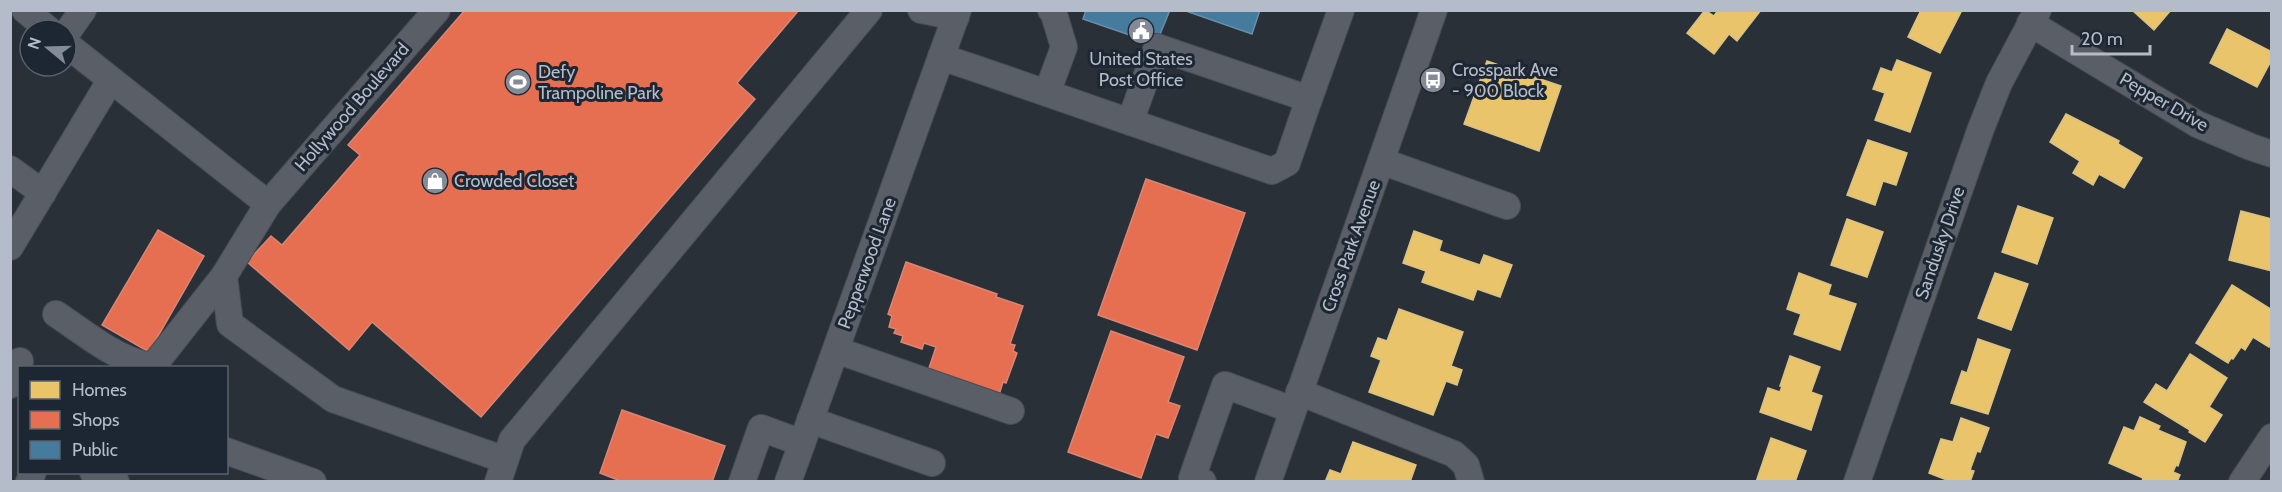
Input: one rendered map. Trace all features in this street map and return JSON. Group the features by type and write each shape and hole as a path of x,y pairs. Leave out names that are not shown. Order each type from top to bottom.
{"street":[{"name":"Hollywood Boulevard","path":"56,314 122,357 150,366 158,360 224,276 267,204 437,10"},
{"path":"224,276 230,324 333,399 501,471 512,440 869,10"},
{"path":"921,10 957,14"},
{"path":"1047,93 1064,47 1051,10"},
{"path":"941,57 1272,171 1287,163 1341,10"},
{"name":"Cross Park Avenue","path":"1268,482 1434,10"},
{"name":"Pepperwood Lane","path":"788,482 957,14"},
{"name":"Pepper Drive","path":"2034,17 2197,124 2271,154"},
{"name":"Sandusky Drive","path":"1857,482 1980,131 1999,83 2034,17"},
{"path":"1130,122 1157,48 1309,99"},
{"path":"78,54 267,204"},
{"path":"10,247 110,81"},
{"path":"1381,161 1507,206"},
{"path":"10,169 43,193"},
{"path":"836,351 1011,411"},
{"path":"10,385 18,369"},
{"path":"1198,480 1225,385 1296,401 1454,454 1466,465 1471,482"},
{"path":"742,482 761,428 806,431 932,463"},
{"path":"2242,482 2271,437"},
{"path":"228,452 313,482"},
{"path":"98,474 116,482"}],"building: Homes":[{"path":"1705,10 1714,16 1718,10 1761,10 1737,41 1729,34 1714,54 1687,33"},
{"path":"1921,10 1962,10 1940,53 1908,37"},
{"path":"2132,10 2171,10 2154,30"},
{"path":"2227,29 2272,52 2272,59 2257,87 2210,63"},
{"path":"1897,60 1931,73 1910,132 1875,120 1885,93 1873,89 1881,68 1892,72"},
{"path":"1487,61 1561,86 1539,151 1464,124"},
{"path":"2066,114 2119,141 2118,144 2142,158 2124,188 2099,174 2093,185 2073,173 2080,161 2050,142"},
{"path":"1868,140 1907,153 1896,185 1883,181 1875,205 1847,195"},
{"path":"2018,206 2053,218 2037,264 2002,252"},
{"path":"2241,211 2272,219 2272,271 2229,260"},
{"path":"1847,219 1883,232 1867,277 1831,265"},
{"path":"1414,231 1442,241 1439,251 1480,265 1484,255 1512,265 1500,297 1477,289 1473,300 1422,282 1426,271 1403,263"},
{"path":"1799,273 1831,285 1828,295 1856,304 1840,350 1794,334 1801,314 1787,309"},
{"path":"1995,273 2028,284 2011,330 1978,318"},
{"path":"2232,285 2272,310 2272,344 2269,347 2253,337 2245,350 2241,347 2228,363 2196,343"},
{"path":"1399,309 1463,332 1451,366 1462,370 1457,385 1446,381 1433,415 1369,392 1381,360 1371,356 1378,338 1387,341"},
{"path":"1978,339 2010,350 1988,414 1951,403 1962,371 1967,373"},
{"path":"2190,354 2227,378 2209,407 2222,415 2205,442 2189,432 2190,430 2144,402 2156,384 2167,391"},
{"path":"1790,356 1820,367 1811,392 1822,396 1811,430 1760,412 1768,388 1780,392"},
{"path":"2140,417 2160,426 2158,430 2186,442 2178,466 2176,465 2173,472 2180,475 2177,482 2142,482 2143,478 2109,463 2124,427 2134,431"},
{"path":"1961,418 1989,428 1970,470 1974,471 1970,482 1952,482 1929,473 1941,439 1953,442"},
{"path":"1771,438 1806,451 1795,482 1756,482"},
{"path":"1353,442 1416,465 1410,482 1325,482 1330,470 1341,474"}],"building: Shops":[{"path":"465,10 799,10 737,83 755,99 481,417 372,322 349,350 247,262 271,236 282,245 360,155 348,145"},
{"path":"1146,179 1245,213 1197,350 1098,315"},
{"path":"158,230 204,256 149,352 102,325"},
{"path":"906,262 997,294 996,297 1023,306 1010,344 1015,345 1013,351 1017,353 998,398 927,374 936,347 924,343 922,349 901,342 903,336 894,333 896,329 889,327 892,316 888,314"},
{"path":"1111,331 1184,357 1168,402 1180,406 1168,438 1156,434 1141,478 1068,452"},
{"path":"622,410 725,446 712,482 623,482 600,473"}],"building: Public":[{"name":"United States Post Office","path":"1086,10 1170,10 1156,44 1083,19"},
{"name":"United States Post Office","path":"1183,10 1260,10 1252,34"}],"place":[{"name":"United States Post Office","path":"1141,31"},
{"name":"Crosspark Ave - 900 Block","path":"1433,80"},
{"name":"Defy Trampoline Park","path":"518,82"},
{"name":"Crowded Closet","path":"435,181"}]}
